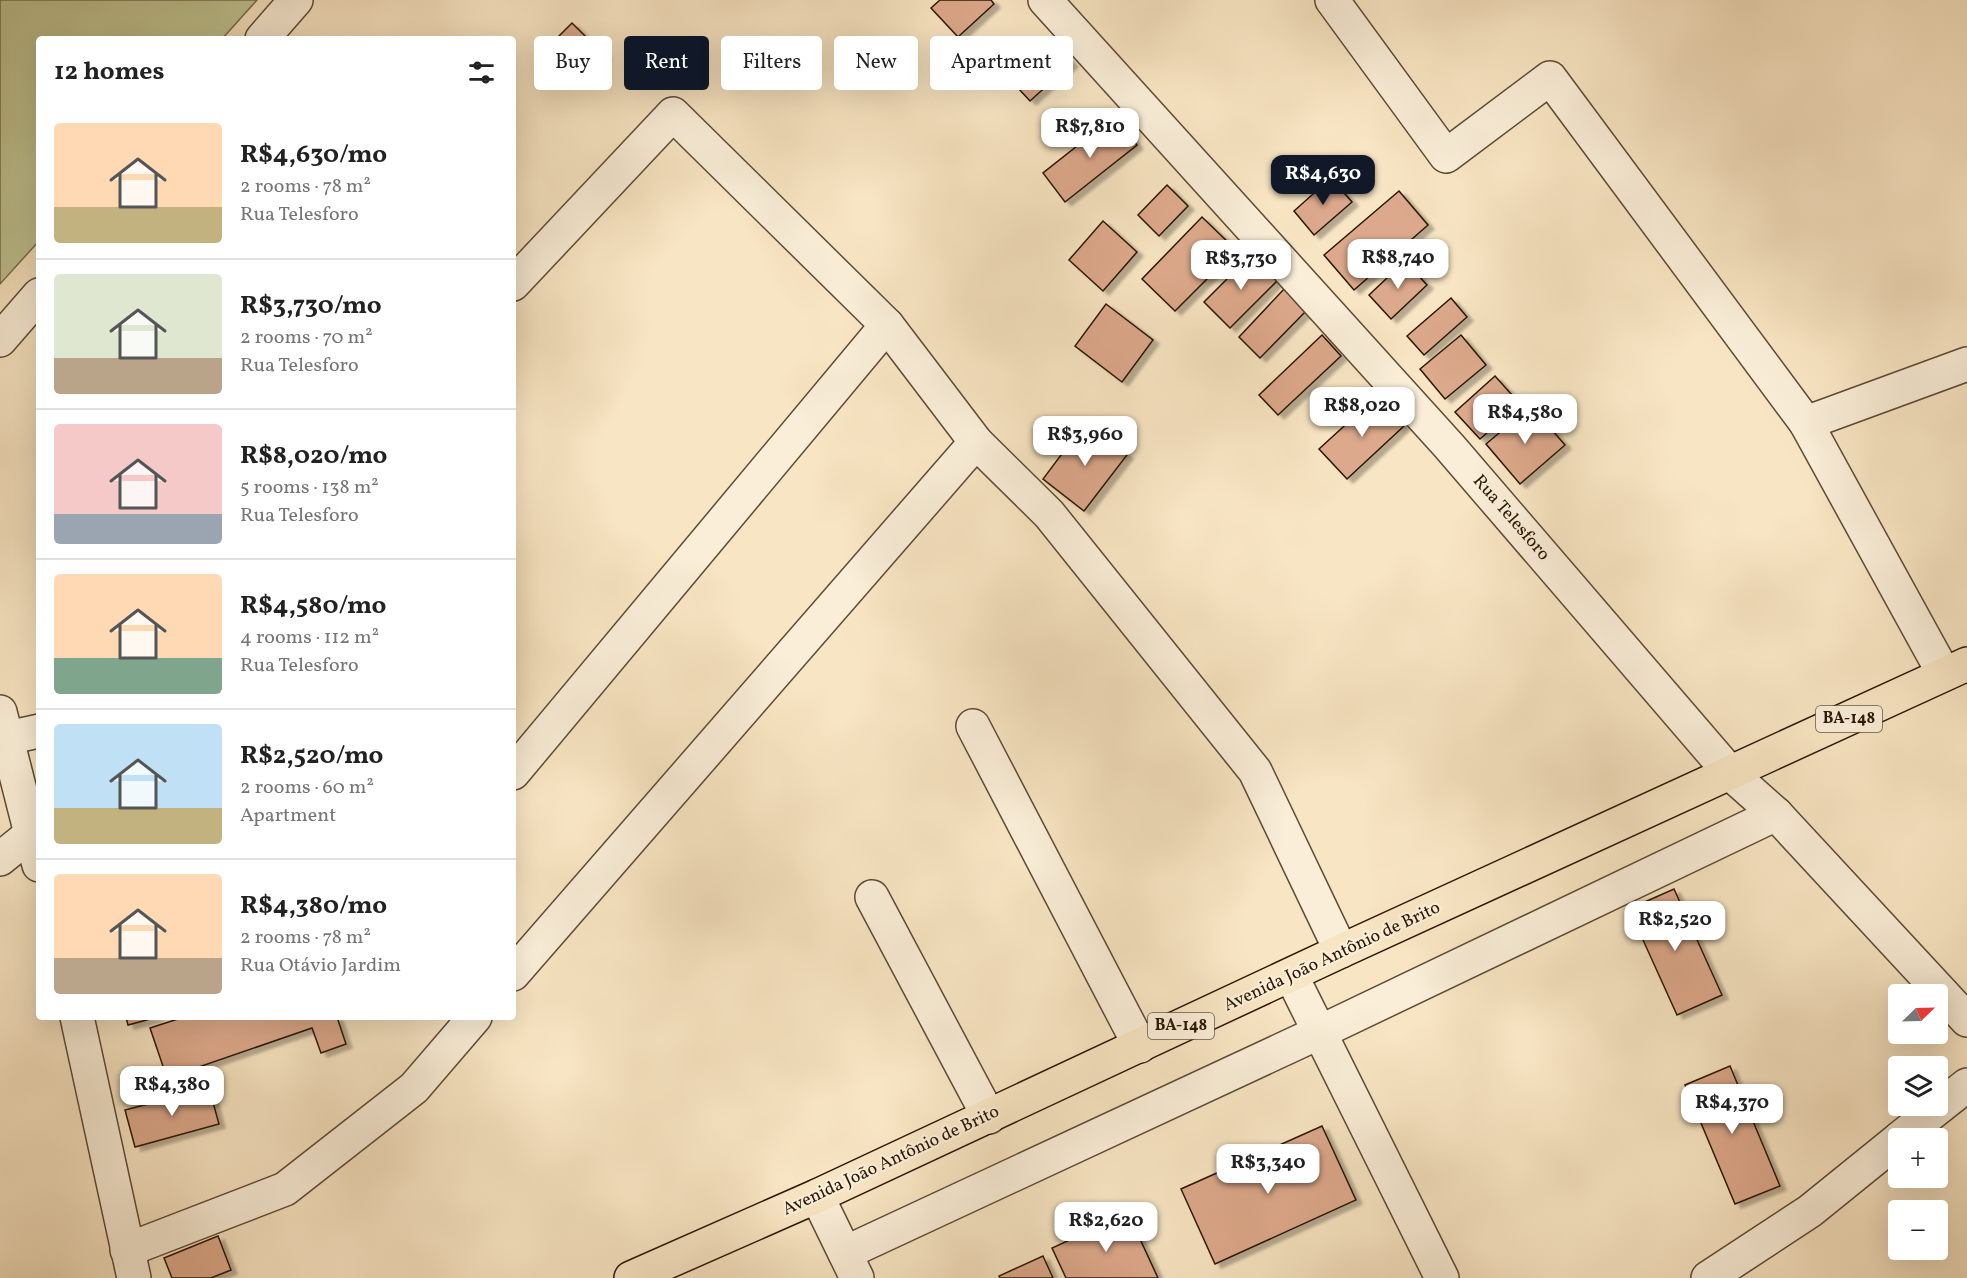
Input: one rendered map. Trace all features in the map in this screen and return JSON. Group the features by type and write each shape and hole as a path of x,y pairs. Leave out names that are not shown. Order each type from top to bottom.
{"main road":[{"name":"Avenida João Antônio de Brito","path":"631,1278 817,1196 1341,951 1956,669"}],"street":[{"path":"265,36 296,0"},
{"name":"Rua Telesforo","path":"1045,0 1449,446 1731,774 1776,814 1967,1020"},
{"path":"1332,0 1446,156 1550,78 1806,423 1956,669"},
{"path":"516,281 673,114 886,325 976,442 1049,514 1255,771 1341,951"},
{"path":"0,340 36,298"},
{"path":"516,769 886,325"},
{"path":"1806,423 1967,364"},
{"path":"516,971 976,442"},
{"path":"0,860 35,850 3,725 36,730"},
{"path":"974,726 1140,1046"},
{"path":"817,1196 851,1266 1320,1032 1776,814"},
{"path":"872,897 988,1117"},
{"path":"1291,975 1442,1278"},
{"path":"78,1020 130,1264 285,1189 414,1088 472,1020"},
{"path":"1913,1128 1967,1085"},
{"path":"1708,1278 1810,1210 1888,1148"}],"green space":[{"path":"0,0 257,0 225,36 36,36 36,244 0,284"}],"building":[{"path":"940,0 991,0 994,4 959,36 931,8"},
{"path":"572,23 585,36 559,36"},
{"path":"1020,90 1042,90 1030,101"},
{"path":"1115,116 1137,145 1065,202 1043,173"},
{"path":"1331,178 1352,202 1314,235 1294,211"},
{"path":"1167,185 1188,206 1159,236 1138,215"},
{"path":"1399,191 1428,225 1354,290 1324,255"},
{"path":"1202,217 1236,250 1175,311 1142,279"},
{"path":"1103,221 1137,252 1103,291 1069,260"},
{"path":"1252,254 1278,280 1230,328 1204,302"},
{"path":"1405,261 1427,285 1391,319 1369,295"},
{"path":"1284,289 1306,311 1260,358 1239,337"},
{"path":"1451,298 1467,317 1424,355 1407,336"},
{"path":"1106,304 1153,340 1122,382 1075,346"},
{"path":"1322,335 1341,356 1278,415 1259,395"},
{"path":"1461,335 1486,365 1445,399 1420,369"},
{"path":"1495,376 1520,404 1480,439 1455,412"},
{"path":"1377,396 1404,426 1347,479 1319,449"},
{"path":"1531,406 1565,445 1520,484 1486,444"},
{"path":"1085,423 1127,455 1084,511 1043,479"},
{"path":"1674,889 1722,995 1677,1015 1629,909"},
{"path":"127,1020 147,1020 128,1025"},
{"path":"175,1020 338,1020 346,1044 321,1053 312,1028 167,1078 150,1028"},
{"path":"1730,1066 1780,1186 1735,1204 1685,1085"},
{"path":"209,1088 219,1124 135,1147 125,1110"},
{"path":"1322,1126 1356,1200 1215,1264 1181,1189"},
{"path":"1128,1213 1158,1278 1066,1278 1052,1248"},
{"path":"218,1236 231,1270 211,1278 172,1278 164,1258"},
{"path":"1043,1256 1053,1278 1000,1278 999,1276"}]}
